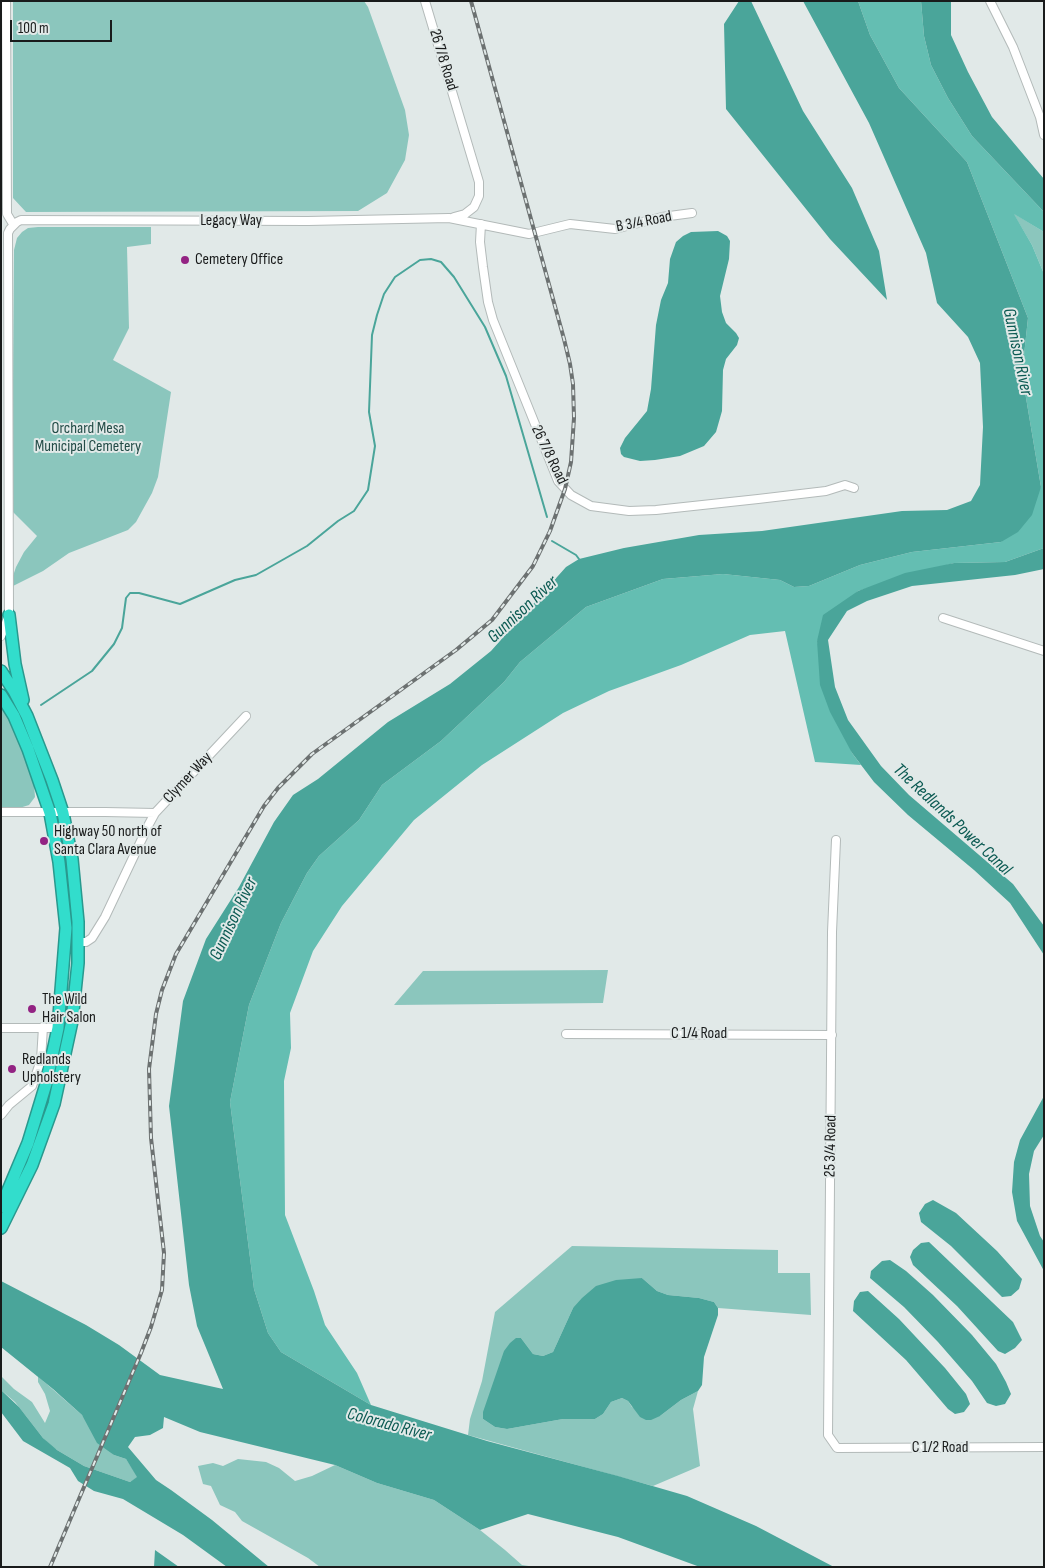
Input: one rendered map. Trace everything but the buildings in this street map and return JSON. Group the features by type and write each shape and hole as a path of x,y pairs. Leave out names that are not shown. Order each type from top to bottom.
{"highway":[{"path":"9,615 15,664 27,716"},
{"path":"1,672 14,691 27,716 63,813 72,860 78,922 72,1021 54,1104 32,1165 1,1206"},
{"path":"1,694 14,716 28,749 50,813 59,862 66,928 58,1028 46,1084 1,1228"},
{"path":"50,813 60,824 74,915 78,922"},
{"path":"66,928 72,935 67,1012 72,1021"},
{"path":"32,1165 34,1146 48,1107 63,1045 58,1028"}],"street":[{"path":"3,631 9,615 5,318 8,233 13,224 7,214 4,161 6,1"},
{"name":"26 7/8 Road","path":"425,1 479,182 479,196 471,211 450,218"},
{"path":"990,1 1013,47 1040,117 1044,135"},
{"name":"B 3/4 Road","path":"450,218 529,234 570,224 615,229 662,217 692,213"},
{"name":"Legacy Way","path":"13,224 21,220 308,221 450,218"},
{"name":"26 7/8 Road","path":"481,224 483,266 488,302 493,320 552,468 558,481 571,495 591,506 629,510 656,510 826,491 846,484 854,488"},
{"path":"943,618 1044,651"},
{"name":"Clymer Way","path":"78,942 86,942 92,938 105,917 148,824 155,813 246,716"},
{"path":"1,812 155,813"},
{"name":"25 3/4 Road","path":"836,840 832,932 828,1435 837,1448"},
{"path":"1,1116 9,1105 32,1086 41,1060 43,1027"},
{"path":"1,1028 58,1028"},
{"name":"C 1/4 Road","path":"566,1034 832,1035"},
{"name":"C 1/2 Road","path":"837,1448 1044,1447"}],"green space":[{"path":"13,1 364,1 368,7 405,110 409,135 405,160 387,193 358,211 26,212 13,198"},
{"path":"1,110 2,417 1,417"},
{"path":"1013,213 1044,232 1044,274 1032,245"},
{"name":"Orchard Mesa Municipal Cemetery","path":"151,227 151,244 127,247 129,328 113,360 171,392 158,477 152,493 136,522 128,530 69,553 43,571 13,586 13,576 16,567 24,552 37,536 12,511 14,250 17,238 22,232 28,228"},
{"path":"1,704 14,727 34,784 35,797 29,805 13,810 1,810"},
{"path":"608,970 603,1003 394,1005 423,971"},
{"path":"572,1246 778,1250 778,1273 810,1273 811,1315 718,1308 714,1302 699,1298 668,1295 657,1291 642,1278 573,1308 553,1352 543,1356 533,1354 521,1338 483,1419 495,1427 507,1429 563,1419 595,1419 603,1414 611,1402 622,1398 628,1401 632,1407 660,1416 681,1400 698,1391 693,1409 700,1466 653,1486 468,1435 470,1419 482,1381 495,1312"},
{"path":"1,1376 14,1389 32,1402 45,1423 50,1411 45,1394 38,1382 38,1376 82,1415 114,1455 126,1459 138,1477 130,1482 84,1466 52,1447 15,1402 1,1390"},
{"path":"238,1459 266,1462 279,1468 295,1481 312,1476 335,1465 377,1483 434,1500 480,1530 522,1565 535,1567 320,1567 308,1558 242,1521 235,1512 220,1505 211,1486 203,1484 198,1466 213,1463 223,1466"}],"shaded area":[{"path":"858,1 921,1 924,36 931,65 948,98 972,136 1044,212 1044,232 1014,214 1032,245 1044,274 1044,548 1005,562 954,563 858,591 817,641 852,753 861,765 815,762 785,631 750,635 681,665 609,691 563,713 482,765 414,820 342,906 313,951 290,1013 291,1048 284,1081 285,1215 325,1325 357,1373 371,1405 281,1352 268,1333 254,1289 230,1102 249,1005 281,923 307,873 319,856 359,820 382,785 441,741 504,682 520,662 586,607 663,579 723,574 780,580 794,587 809,586 860,565 912,552 1001,542 1041,487 1022,374 1028,318 967,162 899,88 870,35"}],"water":[{"path":"739,1 751,1 803,111 852,188 879,251 887,300 830,239 726,109 724,24"},
{"path":"803,1 858,1 870,35 899,88 967,162 1028,318 1022,374 1041,487 1032,515 1018,532 1001,542 912,552 860,565 809,586 794,587 780,580 723,574 663,579 586,607 520,662 504,682 441,741 382,785 359,820 319,856 307,873 281,923 249,1005 230,1102 254,1289 268,1333 281,1352 371,1405 487,1441 687,1496 756,1526 834,1567 700,1567 618,1537 528,1514 480,1530 434,1500 377,1483 335,1465 200,1432 164,1417 163,1428 150,1435 135,1437 128,1447 156,1480 212,1520 269,1567 227,1567 183,1535 123,1499 94,1491 78,1481 70,1468 23,1441 1,1412 1,1390 19,1407 43,1438 57,1450 84,1466 130,1482 137,1477 126,1459 114,1455 97,1443 82,1415 1,1347 1,1281 86,1325 119,1345 160,1375 223,1389 197,1326 189,1285 169,1106 183,1001 206,939 239,887 274,822 293,795 318,779 388,722 450,684 491,651 566,567 579,559 624,548 699,535 762,531 902,511 947,510 971,501 980,485 983,427 980,363 968,337 937,303 926,253 869,123"},
{"path":"921,1 951,1 951,35 992,117 1044,179 1044,212 972,136 948,98 931,65 924,36"},
{"path":"718,231 727,236 730,241 729,259 720,296 722,312 726,323 739,338 737,345 726,359 723,370 722,411 716,432 704,446 680,456 640,461 624,457 621,454 620,448 625,438 647,411 651,389 656,325 661,300 668,283 670,259 676,242 691,232"},
{"path":"1044,548 1044,569 1015,575 912,586 867,601 847,611 828,640 835,687 848,720 881,766 909,795 1013,884 1044,926 1044,955 1010,903 908,815 874,782 852,753 830,712 820,685 817,641 823,615 858,591 905,573 954,563 1005,562"},
{"path":"1044,1096 1044,1135 1034,1151 1029,1174 1030,1206 1040,1236 1044,1242 1044,1271 1017,1221 1012,1192 1014,1162 1020,1140"},
{"path":"933,1200 956,1213 997,1251 1022,1279 1019,1289 1011,1296 1002,1297 951,1246 921,1222 919,1213 925,1204"},
{"path":"929,1242 1013,1322 1022,1340 1015,1348 1005,1354 998,1351 957,1306 913,1265 910,1257 913,1250 921,1243"},
{"path":"890,1260 906,1271 933,1295 972,1335 996,1364 1011,1394 1005,1404 996,1406 987,1403 972,1381 938,1342 904,1307 870,1278 871,1271 882,1261"},
{"path":"642,1278 657,1291 668,1295 699,1298 714,1302 718,1308 718,1315 704,1357 702,1385 698,1391 651,1420 640,1417 628,1401 622,1398 611,1402 603,1414 595,1419 563,1419 507,1429 495,1427 483,1419 483,1412 504,1351 510,1343 516,1338 521,1338 533,1354 543,1356 553,1352 573,1308 596,1286 616,1280"},
{"path":"868,1291 899,1319 945,1368 966,1394 970,1404 964,1412 955,1414 948,1409 906,1360 853,1311 854,1301 860,1292"},
{"path":"155,1550 179,1567 154,1567"}],"waterway":[{"path":"41,705 92,671 114,644 122,628 126,598 130,593 139,593 180,604 235,580 256,575 307,546 338,521 354,511 368,490 375,446 369,412 372,335 377,315 384,294 395,277 420,260 431,259 441,262 454,277 485,327 506,376 547,517"},
{"path":"552,541 576,555 579,559"}],"railway":[{"path":"50,1567 141,1353 162,1290 164,1253 151,1138 149,1069 156,1014 162,990 176,954 264,806 278,788 312,754 456,650 492,620 533,566 550,531 565,489 571,462 574,418 573,384 570,364 471,1"}],"place":[{"name":"Cemetery Office","path":"185,260"},
{"name":"Highway 50 north of Santa Clara Avenue","path":"44,841"},
{"name":"The Wild Hair Salon","path":"32,1009"},
{"name":"Redlands Upholstery","path":"12,1069"}],"water label":[{"name":"Gunnison River","path":"1017,352"},
{"name":"Gunnison River","path":"523,610"},
{"name":"The Redlands Power Canal","path":"952,820"},
{"name":"Gunnison River","path":"234,919"},
{"name":"Colorado River","path":"389,1425"}]}
